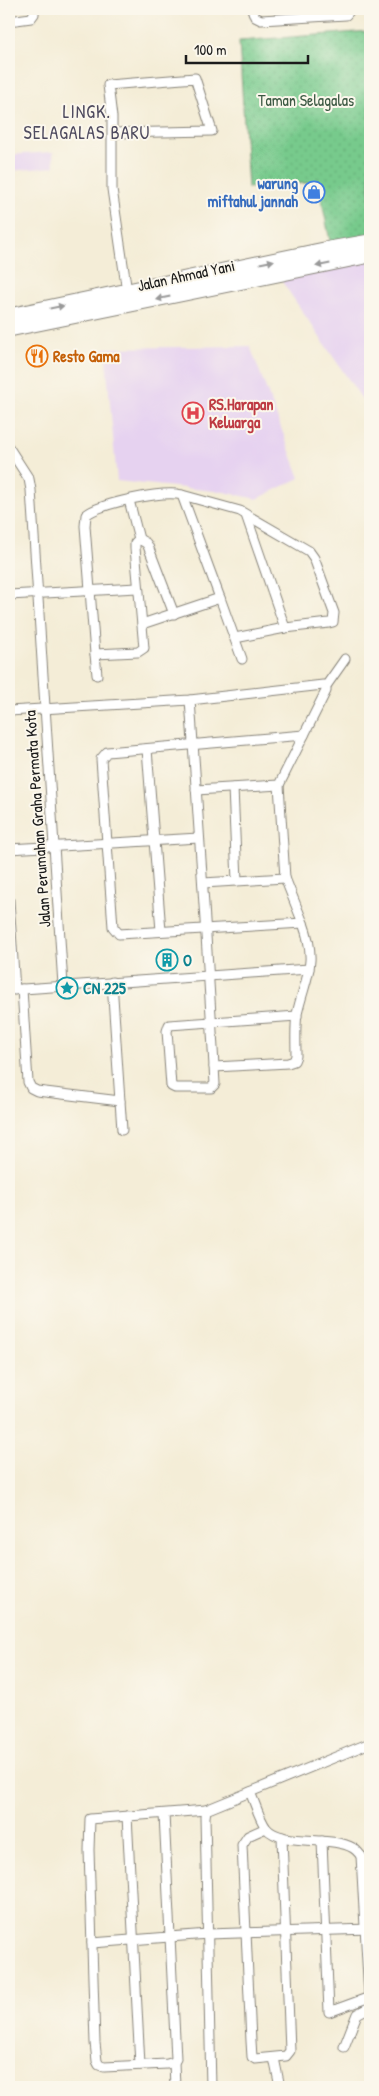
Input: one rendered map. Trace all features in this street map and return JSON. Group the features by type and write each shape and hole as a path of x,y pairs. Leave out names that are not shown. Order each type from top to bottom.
{"highway":[{"path":"9,316 113,300 314,252 370,242"},
{"name":"Jalan Ahmad Yani","path":"9,329 113,300 370,254"}],"street":[{"path":"9,21 30,18 34,14 34,9"},
{"path":"252,9 256,17 261,20 300,13 346,15 351,9"},
{"path":"112,133 212,131 196,78 108,85 112,133 113,300"},
{"name":"Jalan Perumahan Graha Permata Kota","path":"9,448 29,480 63,985"},
{"path":"97,675 85,526 86,514 96,509 129,500 158,494 182,495 240,511 309,551 314,558 334,613 333,622 284,628 235,638"},
{"path":"182,495 242,659"},
{"path":"129,500 139,539 148,546 174,614"},
{"path":"246,515 284,628"},
{"path":"96,654 142,650 144,644 137,588 135,548 135,543 139,539"},
{"path":"9,595 137,588"},
{"path":"142,624 220,598"},
{"path":"214,1067 288,1063 294,1061 296,1056 297,1016 309,969 310,942 285,878 279,785 326,686 345,659"},
{"path":"9,711 190,700 326,686"},
{"path":"190,700 203,883 205,929 208,976 211,1022 214,1067 215,1084 211,1088 176,1088 171,1086 168,1026 172,1024 211,1022 297,1016"},
{"path":"304,735 107,752 101,759 114,930 120,934 304,923"},
{"path":"147,749 160,931"},
{"path":"196,790 279,785"},
{"path":"233,788 237,881"},
{"path":"9,849 199,838"},
{"path":"203,883 285,878"},
{"path":"9,900 15,990 28,1082 31,1088 37,1091 120,1101"},
{"path":"15,990 63,985 309,969"},
{"path":"112,982 122,1130"},
{"path":"174,2062 104,2067 99,2065 97,2061 92,1943 90,1819 94,1817 206,1810 370,1743"},
{"path":"250,1792 266,1828 273,1834 282,1837 322,1841 353,1848 361,1855 370,1869"},
{"path":"206,1810 204,1817 210,2087 215,2087"},
{"path":"164,1814 176,2059 174,2062 175,2087"},
{"path":"127,1816 140,2065"},
{"path":"266,1828 248,1836 242,1845 252,2057 256,2059 286,2056 290,2051 282,1837"},
{"path":"322,1841 329,2012 370,1997 368,1929 361,1855"},
{"path":"92,1943 170,1936 284,1930 368,1929"},
{"path":"344,2047 357,2014 370,2007"},
{"path":"274,2058 280,2087"}],"shaded area":[{"path":"53,152 54,167 9,171 9,155"},
{"path":"370,260 370,411 281,280"},
{"name":"RS.Harapan Keluarga","path":"250,346 300,478 257,499 224,492 117,481 105,348"}],"green space":[{"name":"Taman Selagalas","path":"370,31 370,237 331,246 318,182 248,188 239,41"}],"place":[{"name":"warung miftahul jannah","path":"314,192"},
{"name":"Resto Gama","path":"37,356"},
{"name":"RS.Harapan Keluarga","path":"193,413"},
{"name":"O","path":"167,960"},
{"name":"CN 225","path":"67,988"}],"district":[{"name":"LINGK. SELAGALAS BARU","path":"87,122"}]}
